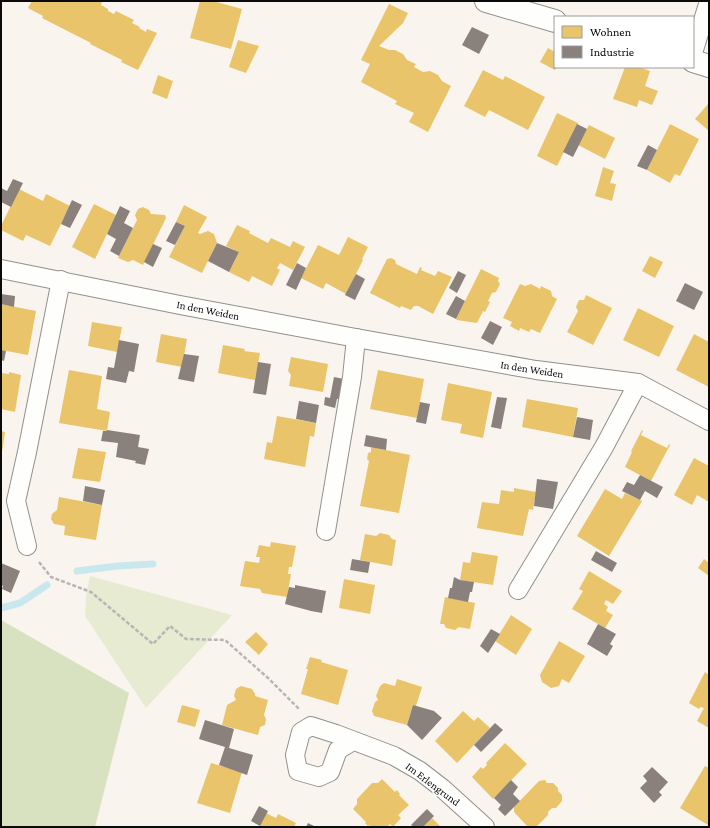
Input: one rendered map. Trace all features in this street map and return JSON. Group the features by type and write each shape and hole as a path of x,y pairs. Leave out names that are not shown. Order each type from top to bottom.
{"street":[{"path":"486,1 554,21"},
{"path":"694,50 709,1"},
{"path":"694,61 709,66"},
{"name":"In den Weiden","path":"1,269 356,338 536,370 638,383 709,421"},
{"path":"27,546 16,500 61,280"},
{"path":"326,531 352,377 356,338"},
{"path":"518,590 604,447 638,383"},
{"path":"311,726 302,732 294,755 298,771 319,777 330,772 338,750 353,741"},
{"name":"Im Erlengrund","path":"311,726 394,756 420,772 454,798 485,827"}],"path":[{"path":"27,546 50,577 91,592 154,644 170,626 186,639 225,640 268,678 306,716 311,726"}],"green space":[{"path":"90,576 232,615 146,708 85,616 86,597"},
{"path":"1,620 129,693 95,827 1,827"}],"building: Wohnen":[{"path":"32,1 100,1 102,2 101,5 108,9 108,11 114,14 116,11 134,20 132,23 146,32 147,29 157,33 138,70 121,62 122,60 90,44 91,43 42,18 43,16 28,8"},
{"path":"200,1 213,1 242,9 231,49 190,38"},
{"path":"389,4 408,13 403,23 379,46 389,50 395,50 403,54 407,60 416,64 414,67 423,72 430,71 438,75 442,81 451,86 428,132 409,122 414,113 395,104 397,101 361,82 370,64 361,60"},
{"path":"238,40 259,46 246,73 229,67"},
{"path":"548,48 554,51 554,68 556,68 555,70 540,62"},
{"path":"625,68 642,68 650,71 645,86 658,91 652,105 639,100 637,107 613,99"},
{"path":"483,70 503,80 505,76 545,97 528,130 489,110 485,117 464,106"},
{"path":"158,75 173,81 167,99 152,93"},
{"path":"709,103 709,131 695,119"},
{"path":"557,113 578,123 557,166 537,156"},
{"path":"670,124 699,139 680,176 675,174 670,183 647,170"},
{"path":"589,125 615,138 605,159 578,145"},
{"path":"603,167 614,171 610,183 616,184 612,201 595,196"},
{"path":"19,189 43,201 46,194 70,206 50,246 26,235 23,241 1,230 1,226"},
{"path":"94,204 116,215 95,259 72,247"},
{"path":"184,205 207,217 198,233 200,234 208,231 214,234 217,243 202,273 169,257 185,226 176,222"},
{"path":"143,207 149,210 151,214 165,215 166,218 143,265 133,260 128,262 118,258 137,220 135,215 138,209"},
{"path":"237,225 250,231 249,233 268,243 271,238 290,247 293,241 305,247 293,270 280,263 277,268 280,270 272,286 252,276 249,282 229,272 239,252 226,246"},
{"path":"348,237 368,247 346,294 326,283 323,289 301,278 318,245 339,255"},
{"path":"650,256 663,262 655,278 642,271"},
{"path":"391,258 395,260 396,264 417,274 420,267 422,268 421,270 435,276 438,271 452,277 433,314 418,306 414,306 411,310 401,306 400,308 370,293 387,259"},
{"path":"481,269 499,278 498,281 500,284 496,292 492,293 488,301 490,302 485,312 483,311 477,323 457,320 456,319"},
{"path":"520,284 525,286 531,284 540,289 541,286 551,291 552,296 557,299 540,333 531,329 529,332 520,328 519,331 510,326 512,322 503,318"},
{"path":"586,295 612,308 593,345 567,332 578,311 576,307 579,300 584,300"},
{"path":"1,304 36,311 28,355 1,350"},
{"path":"638,308 674,326 659,357 623,340"},
{"path":"92,322 122,327 117,352 88,346"},
{"path":"161,334 187,339 182,367 156,362"},
{"path":"694,334 709,342 709,387 676,370"},
{"path":"223,345 245,349 244,351 260,353 255,380 218,373"},
{"path":"291,357 328,364 323,392 289,386 291,375 288,371"},
{"path":"69,370 102,376 97,409 110,412 107,431 59,423"},
{"path":"378,370 424,379 417,418 370,409"},
{"path":"9,372 21,375 15,412 1,409 1,373 9,374"},
{"path":"448,383 492,392 483,438 460,433 462,424 441,420"},
{"path":"527,399 578,408 573,437 522,427"},
{"path":"277,416 316,423 314,437 310,436 305,467 264,459 267,442 272,443"},
{"path":"642,430 641,435 667,448 669,444 670,445 651,481 625,467 632,452 631,451"},
{"path":"1,431 5,432 2,452 1,452"},
{"path":"371,447 410,455 399,513 360,506 369,461 367,459 368,453 371,452"},
{"path":"78,448 106,452 100,482 72,478"},
{"path":"694,458 709,466 709,502 697,495 692,505 674,495"},
{"path":"514,488 536,492 533,510 529,509 523,536 477,528 482,502 499,504 501,490 514,492"},
{"path":"605,489 622,499 625,493 642,501 609,556 577,536"},
{"path":"59,497 102,505 96,540 64,535 65,526 54,524 51,519 52,514 57,510"},
{"path":"380,533 389,535 392,539 396,540 392,566 360,560 365,534 376,536"},
{"path":"271,542 296,546 292,567 289,567 288,574 291,574 287,597 262,593 260,589 240,586 245,561 259,563 260,557 256,557 259,545 270,547"},
{"path":"472,552 498,556 493,585 460,580 463,562 470,563"},
{"path":"704,559 709,563 709,576 698,568"},
{"path":"589,571 622,591 613,604 606,600 604,604 608,607 606,611 613,615 605,628 572,609 583,591 579,589"},
{"path":"344,579 375,585 370,614 339,608"},
{"path":"445,597 475,603 470,629 459,627 455,630 446,628 444,624 440,624"},
{"path":"511,615 532,629 516,655 495,641"},
{"path":"256,632 268,644 259,655 245,642"},
{"path":"559,641 585,656 569,683 562,679 559,686 551,688 542,682 540,675"},
{"path":"310,657 348,670 338,705 301,694"},
{"path":"705,672 709,675 709,728 697,721 704,708 700,707 699,709 689,703"},
{"path":"397,679 422,687 416,706 413,705 407,725 374,716 372,711 375,702 378,700 376,696 380,686 384,683 395,686"},
{"path":"241,686 252,689 255,696 268,700 264,715 266,719 265,725 260,727 258,735 222,725 227,705 236,700 234,696 236,689"},
{"path":"182,705 200,710 195,727 177,722"},
{"path":"463,711 474,721 478,717 490,728 457,763 435,741"},
{"path":"505,743 527,764 493,799 472,777 481,767 483,769 487,765 486,763"},
{"path":"211,763 242,772 230,813 197,803"},
{"path":"705,766 709,768 708,825 680,808"},
{"path":"382,779 395,792 397,790 400,794 399,795 409,805 398,815 401,818 393,827 390,824 387,827 371,827 365,823 366,822 353,809 357,804 357,799 372,783 378,783"},
{"path":"545,780 547,783 553,783 558,788 558,791 562,795 562,801 556,808 552,808 548,812 548,815 536,827 528,827 514,812 514,807 539,781"},
{"path":"266,813 276,818 278,814 296,823 294,827 259,827"},
{"path":"432,818 441,827 423,827"}],"building: Industrie":[{"path":"472,27 489,35 479,54 462,45"},
{"path":"577,124 587,129 573,157 563,152"},
{"path":"648,145 657,150 647,170 637,166"},
{"path":"13,179 23,183 11,207 1,202 1,188 7,191"},
{"path":"72,200 82,205 70,228 61,224"},
{"path":"120,206 130,211 124,223 133,228 119,256 110,251 116,239 107,234"},
{"path":"176,222 185,226 175,245 166,241"},
{"path":"217,243 239,252 229,272 208,261"},
{"path":"153,244 162,248 153,267 144,262"},
{"path":"297,263 306,268 296,290 286,285"},
{"path":"458,271 466,275 457,293 449,288"},
{"path":"356,274 365,279 355,300 345,295"},
{"path":"685,283 703,292 694,310 676,301"},
{"path":"1,294 15,296 14,307 1,304"},
{"path":"456,296 465,301 456,319 446,314"},
{"path":"490,321 502,327 493,345 481,338"},
{"path":"119,340 139,344 134,372 129,371 126,383 106,379 108,367 114,368"},
{"path":"1,350 6,351 4,361 1,360"},
{"path":"184,354 199,356 194,382 178,379"},
{"path":"258,362 271,364 266,395 253,393"},
{"path":"334,377 344,379 341,399 337,399 335,408 324,405 325,397 330,398"},
{"path":"497,397 507,398 501,429 491,427"},
{"path":"299,401 319,405 316,423 296,419"},
{"path":"420,402 430,404 426,424 416,422"},
{"path":"577,417 593,420 590,440 573,437"},
{"path":"107,430 140,435 138,447 149,449 145,465 135,463 136,461 116,457 118,443 101,441 103,431"},
{"path":"366,435 387,439 386,450 364,446"},
{"path":"640,475 663,487 657,498 645,491 640,500 622,491 627,482 634,485"},
{"path":"537,479 558,482 553,509 534,506"},
{"path":"85,486 105,490 102,505 83,501"},
{"path":"596,551 617,563 612,572 591,560"},
{"path":"352,559 370,562 368,573 350,570"},
{"path":"1,563 20,571 11,593 2,589"},
{"path":"454,577 460,580 474,582 468,602 448,598"},
{"path":"295,585 326,591 322,613 285,604 289,587 295,588"},
{"path":"598,624 616,634 610,644 613,646 607,656 587,644"},
{"path":"491,629 500,634 488,653 480,646"},
{"path":"413,705 434,711 442,718 422,740 407,725"},
{"path":"205,720 234,729 229,748 253,755 247,775 219,765 225,747 199,739"},
{"path":"495,723 503,730 481,752 474,745"},
{"path":"652,767 668,782 659,792 662,795 654,803 640,788 647,781 643,776"},
{"path":"511,780 518,787 513,794 520,801 505,816 498,809 501,805 494,798"},
{"path":"259,806 268,811 260,826 251,821"},
{"path":"427,809 434,816 423,827 414,827 411,825"},
{"path":"308,823 316,827 306,827"}],"waterway":[{"path":"77,571 118,566 153,564"},
{"path":"1,608 20,603 47,585"}]}
